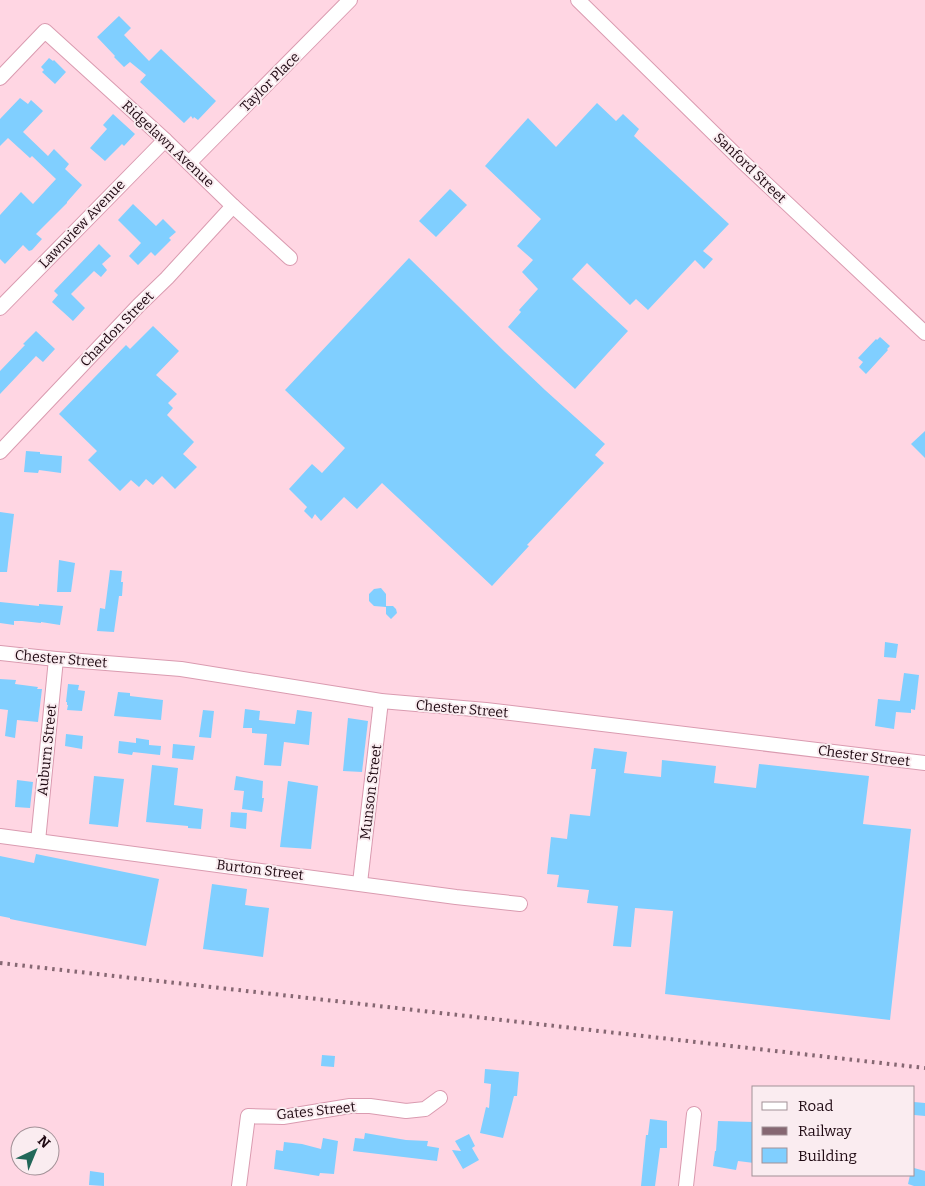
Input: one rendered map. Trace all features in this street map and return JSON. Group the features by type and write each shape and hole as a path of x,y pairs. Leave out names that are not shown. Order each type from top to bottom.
{"street":[{"name":"Taylor Place","path":"189,163 350,0"},
{"name":"Sanford Street","path":"578,0 750,168 925,333"},
{"name":"Ridgelawn Avenue","path":"0,78 45,31 165,140 290,258"},
{"name":"Lawnview Avenue","path":"0,308 165,140"},
{"name":"Chardon Street","path":"0,452 234,206"},
{"name":"Chester Street","path":"0,653 181,669 381,701 486,710 925,763"},
{"name":"Auburn Street","path":"38,841 56,659"},
{"name":"Munson Street","path":"360,883 381,701"},
{"name":"Burton Street","path":"0,836 520,904"},
{"name":"Gates Street","path":"239,1186 248,1116 283,1117 350,1106 370,1106 406,1111 425,1109 440,1098"},
{"path":"686,1186 694,1114"}],"building":[{"path":"119,16 131,28 124,35 149,61 161,49 216,101 198,120 194,117 193,119 191,116 184,123 140,82 146,75 130,62 124,67 97,37"},
{"path":"49,58 54,60 66,72 55,84 42,72 44,70 41,67"},
{"path":"20,98 28,104 31,100 43,111 23,132 48,156 54,149 69,164 65,169 82,185 36,234 42,239 32,250 29,251 23,245 5,264 0,259 0,215 21,192 33,204 56,179 32,156 30,158 8,138 0,146 0,119"},
{"path":"597,103 616,121 623,114 639,129 634,136 729,224 703,251 713,259 704,269 695,260 648,310 636,299 630,305 587,263 572,279 628,331 575,389 508,327 521,312 519,310 538,289 522,272 533,260 517,246 541,219 485,166 528,118 556,147"},
{"path":"113,114 135,134 124,146 122,144 105,161 90,148 107,129 103,125"},
{"path":"450,189 467,205 436,237 419,221"},
{"path":"133,204 156,226 163,219 176,232 169,238 171,240 155,256 151,252 138,265 129,256 141,243 118,220"},
{"path":"99,244 111,256 102,264 107,270 101,277 94,271 71,294 85,308 73,321 52,302 58,295 54,291"},
{"path":"409,258 545,390 605,444 595,455 604,463 527,545 529,546 492,586 382,483 357,509 344,497 321,521 315,514 312,519 304,511 307,507 289,489 312,464 322,473 345,448 285,390"},
{"path":"153,326 179,351 156,375 177,394 168,403 173,408 167,415 194,442 183,454 197,467 175,489 162,476 153,485 146,479 139,487 131,480 120,491 88,460 97,451 59,414 126,345 130,349"},
{"path":"36,331 55,349 43,362 36,356 0,394 0,371"},
{"path":"880,337 890,346 866,374 859,367 863,362 858,358"},
{"path":"925,431 925,458 911,444"},
{"path":"26,451 62,456 61,473 39,470 38,473 24,472"},
{"path":"0,512 14,514 7,572 0,572"},
{"path":"59,560 75,563 71,592 57,592"},
{"path":"110,570 122,571 122,596 119,596 114,632 97,631 100,608 105,609"},
{"path":"381,588 386,594 386,606 393,606 396,609 397,613 391,619 386,614 386,607 374,606 369,601 369,594 374,589"},
{"path":"0,602 39,606 39,604 63,606 60,625 22,621 14,621 14,625 0,623"},
{"path":"885,642 898,644 896,658 884,657"},
{"path":"904,673 919,675 915,710 911,709 911,713 896,712 894,729 875,726 878,699 900,701"},
{"path":"0,679 16,680 15,684 42,689 38,722 17,720 15,738 5,736 8,710 0,709"},
{"path":"68,684 79,685 78,690 85,691 82,711 67,710"},
{"path":"118,692 130,693 130,696 163,700 161,720 114,716"},
{"path":"245,709 260,711 259,720 295,724 297,710 312,712 309,745 284,742 281,766 264,765 267,734 252,733 252,728 243,728"},
{"path":"203,710 214,711 211,738 199,737"},
{"path":"348,718 368,721 362,772 343,771"},
{"path":"66,734 83,736 82,749 65,746"},
{"path":"136,738 149,740 149,745 161,746 160,755 133,752 132,755 118,753 119,741 136,743"},
{"path":"173,744 195,746 193,760 172,758"},
{"path":"594,748 627,752 624,773 661,777 662,760 716,766 714,783 756,788 759,764 869,776 863,824 911,829 890,1020 665,994 673,911 635,908 631,947 613,946 618,906 587,903 589,890 557,887 559,875 547,874 551,837 567,839 570,814 590,816 596,769 591,769"},
{"path":"152,765 178,768 174,805 203,809 201,829 146,822"},
{"path":"94,776 124,779 118,827 89,824"},
{"path":"236,776 263,781 262,798 264,798 262,812 242,809 244,791 234,790"},
{"path":"17,780 33,782 30,808 15,807"},
{"path":"288,781 318,786 311,849 280,847"},
{"path":"231,812 247,813 246,829 230,827"},
{"path":"36,854 159,879 146,946 0,916 0,856 34,863"},
{"path":"212,884 247,889 245,905 269,908 263,957 203,949"},
{"path":"322,1055 335,1056 334,1067 321,1066"},
{"path":"485,1069 519,1072 517,1096 514,1096 503,1138 480,1133 486,1107 489,1108 491,1084 484,1083"},
{"path":"915,1102 925,1103 925,1116 915,1115"},
{"path":"650,1119 667,1121 667,1148 660,1148 655,1186 641,1186 646,1135 648,1135"},
{"path":"718,1121 752,1122 752,1163 738,1161 736,1170 713,1166"},
{"path":"365,1133 406,1140 428,1141 427,1146 439,1148 437,1161 353,1151 355,1138 364,1139"},
{"path":"469,1134 475,1146 472,1148 479,1160 463,1169 452,1150 461,1151 455,1141"},
{"path":"323,1138 338,1141 334,1174 320,1173 319,1176 274,1169 276,1150 283,1151 284,1142 321,1149"},
{"path":"915,1168 925,1171 925,1186 908,1184 910,1176 915,1176"},
{"path":"90,1171 104,1173 104,1186 89,1185"}],"railway":[{"path":"0,963 925,1068"}]}
